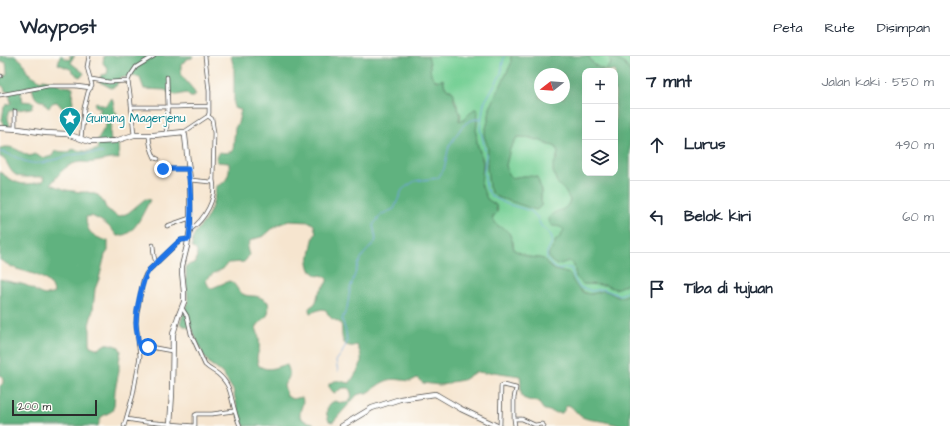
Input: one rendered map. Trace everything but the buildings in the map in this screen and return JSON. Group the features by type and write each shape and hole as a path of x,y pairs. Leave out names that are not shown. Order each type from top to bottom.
{"main road":[{"path":"0,128 15,128 46,133 67,134 90,142 106,142 134,135 184,132 190,180 191,218 189,239 182,266 184,297 182,308 174,330 170,425"},
{"path":"342,426 372,408 400,399 435,394 461,410 498,426"}],"street":[{"path":"81,139 84,108 88,92 92,85 87,67 89,56"},
{"path":"134,135 132,106 128,81 136,67 154,56"},
{"path":"184,132 208,116 209,113 208,78 205,56"},
{"path":"166,134 168,107 167,77"},
{"path":"91,79 109,82 128,81"},
{"path":"0,95 48,86 76,86 91,88"},
{"path":"132,106 209,106"},
{"path":"15,111 15,128"},
{"path":"190,230 205,214 214,193 214,129 212,119 208,116"},
{"path":"149,135 151,149 155,158 158,159"},
{"path":"162,172 163,169 188,169"},
{"path":"190,180 210,182 213,180"},
{"path":"167,226 191,218"},
{"path":"124,426 133,395 140,356 136,323 143,281 146,274 156,263 180,241 189,239"},
{"path":"153,245 156,263"},
{"path":"182,308 187,316 190,334 205,365 218,373 229,388 234,411 240,426"},
{"path":"139,345 172,351"},
{"path":"498,426 501,386 516,388 514,398 515,426"},
{"path":"126,419 170,425 195,426 195,415 197,414 212,414 234,411"},
{"path":"514,420 520,419 535,425 542,424 544,426"}],"green space":[{"path":"0,56 16,56 23,62 27,72 41,81 43,79 55,82 62,86 73,87 73,101 71,106 64,110 57,102 55,102 49,108 46,106 44,101 38,100 35,97 32,86 22,88 22,101 34,103 32,108 9,111 8,117 10,126 5,127 2,120 4,107 11,103 9,92 5,91 0,85 0,77 7,74 7,72 6,62 0,62"},
{"path":"60,56 68,60 71,57 69,56 75,56 71,63 84,73 82,76 79,77 70,69 58,64"},
{"path":"104,56 193,56 192,58 186,59 181,65 181,75 196,95 190,97 186,93 178,95 171,94 165,90 144,89 140,78 134,76 120,78 116,86 111,88 100,82 101,75 107,74 108,69 103,63"},
{"path":"231,56 428,56 433,78 436,81 443,79 445,87 454,93 454,100 460,113 459,121 464,119 474,109 478,111 476,132 477,143 483,163 481,184 487,199 496,205 497,213 492,218 498,226 505,229 509,233 514,250 529,257 544,259 549,266 555,270 570,274 578,288 584,293 592,294 604,291 615,296 624,297 630,293 630,426 584,418 568,405 562,413 545,410 539,403 523,398 521,393 520,376 494,372 477,372 463,380 439,385 423,383 417,378 411,381 394,379 386,381 366,393 357,395 334,421 329,421 327,409 330,404 335,401 343,403 350,401 351,392 348,388 343,388 334,393 329,387 329,384 335,381 350,383 359,369 361,361 360,351 357,345 351,346 344,343 341,324 331,318 326,310 322,309 310,313 309,308 316,302 318,294 327,280 326,277 321,275 318,276 310,270 309,266 308,261 316,233 314,225 310,222 289,221 280,224 264,236 250,241 247,248 249,255 244,262 228,263 223,269 214,273 206,280 209,287 212,288 229,281 232,282 241,293 262,298 268,302 269,308 267,315 256,328 259,342 257,361 259,366 267,369 287,365 289,375 288,380 284,385 287,396 292,399 302,397 303,402 300,417 305,421 313,423 314,426 244,426 239,415 233,390 222,373 210,364 203,355 192,329 180,323 188,301 186,267 190,264 196,263 197,251 192,247 193,238 211,210 216,186 225,181 229,171 229,163 217,162 216,157 219,152 226,153 233,151 235,128 238,123 241,110 234,108 234,68"},
{"path":"428,56 511,56 511,64 490,108 484,136 488,147 487,167 489,187 492,193 497,197 536,210 541,206 541,190 539,184 535,177 525,176 512,178 508,174 506,165 510,149 518,137 531,138 556,147 558,152 553,171 557,183 565,191 570,200 564,209 549,220 552,225 560,227 564,230 556,240 548,255 551,261 557,265 569,260 574,264 576,277 583,284 605,285 615,289 630,283 630,293 622,297 596,293 588,294 577,288 569,274 555,270 549,266 544,259 529,257 514,250 513,242 509,233 505,229 498,226 492,218 498,210 496,205 487,199 480,184 483,160 477,143 476,132 478,116 472,111 459,122 461,116 452,91 445,87 444,82 431,76"},
{"path":"511,56 588,56 594,65 600,68 582,68 582,176 618,176 618,68 607,68 611,63 609,58 612,57 624,63 630,72 630,283 615,289 605,285 583,284 576,277 574,265 569,261 557,265 551,261 548,255 555,244 555,241 564,230 559,227 552,226 549,222 549,217 555,212 564,209 570,200 565,191 557,183 553,171 553,165 557,158 558,152 556,147 531,138 518,137 510,149 506,165 508,174 512,178 524,176 537,177 539,181 541,206 536,210 497,197 492,193 489,187 487,167 488,147 484,136 490,108 511,64"},
{"path":"588,56 630,57 630,72 624,63 611,63 608,68 601,68 594,65"},
{"path":"111,98 113,100 114,110 117,113 117,121 112,123 110,132 111,141 118,144 119,159 71,164 57,176 51,184 66,190 88,192 98,195 106,208 118,217 128,213 145,199 150,200 138,223 129,232 123,235 117,236 109,226 99,219 91,216 86,217 89,231 95,236 108,241 108,251 105,255 95,289 93,310 89,325 90,346 99,349 106,344 110,344 119,347 121,351 114,406 112,411 101,417 98,426 0,426 0,386 3,383 3,378 0,375 0,279 25,285 45,295 54,293 49,283 45,279 15,268 0,260 0,172 16,182 25,184 43,181 44,177 25,177 16,175 11,171 5,160 0,157 0,148 9,147 30,156 34,154 45,158 52,156 55,151 69,152 72,149 89,151 98,149 97,142 106,125 105,122 98,118 97,113 101,108 95,106 95,104 96,102 105,106"}],"waterway":[{"path":"504,56 501,74 484,103 480,128 486,155 484,170 486,188 491,196 507,204 531,211 537,217 541,226 551,235 552,238 552,242 547,252 547,259 552,266 560,270 564,268 571,268 579,287 592,291 603,289 619,295 630,289"},
{"path":"338,371 336,361 347,342 342,319 347,309 350,289 358,265 363,255 376,239 373,225 382,214 394,209 402,190 407,186 415,181 438,178 444,169 449,146 461,128 466,123 481,118"},
{"path":"0,152 9,154 24,161 36,163 47,162 76,154 103,153"}],"place":[{"name":"Gunung Magerjenu","path":"70,138"}],"route":[{"path":"148,347 139,345 136,323 143,281 149,270 176,244 181,240 189,239 190,230 190,180 188,169 163,169"}]}
